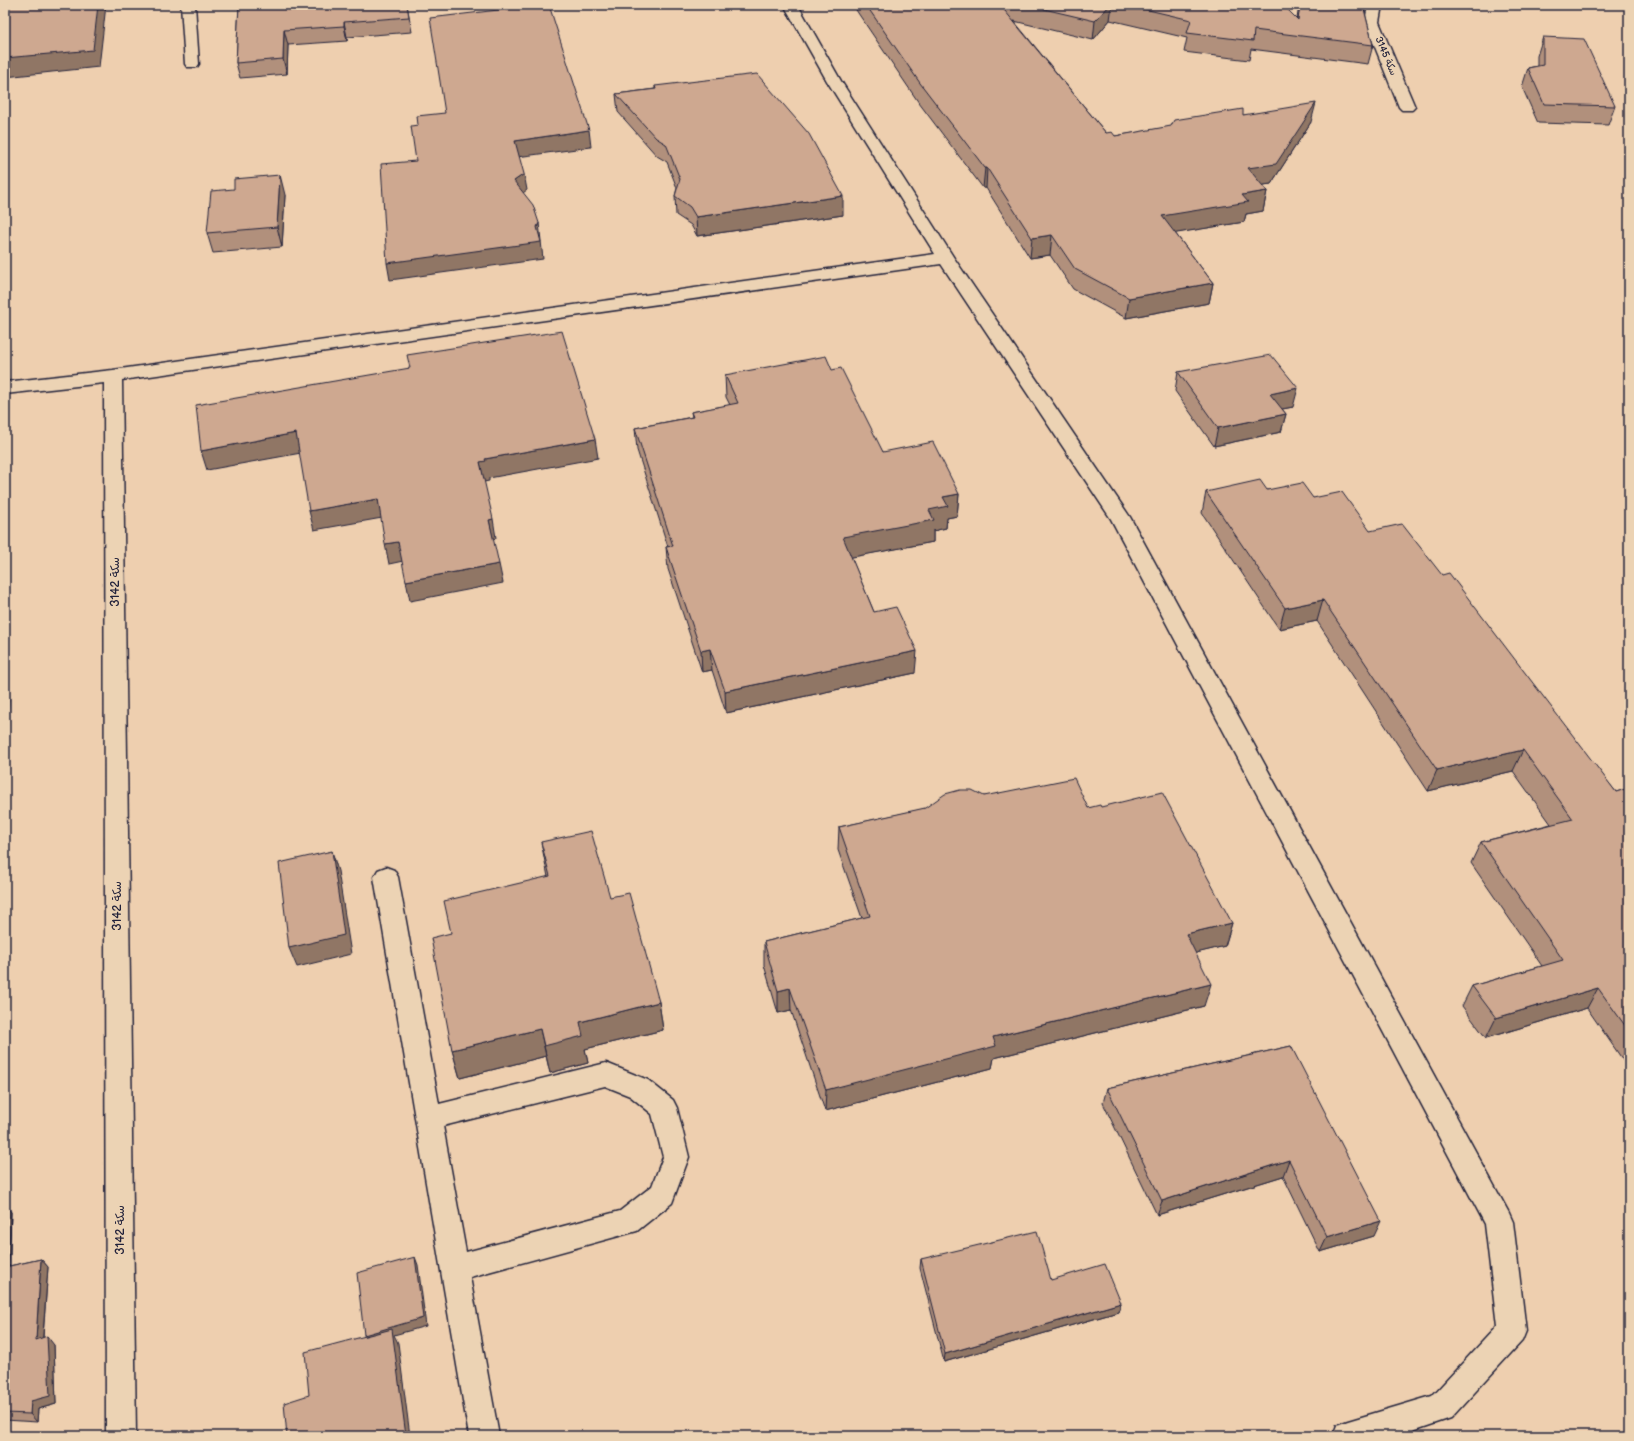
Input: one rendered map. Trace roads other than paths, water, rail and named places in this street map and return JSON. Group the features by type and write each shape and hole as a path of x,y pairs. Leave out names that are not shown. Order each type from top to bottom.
{"street":[{"path":"188,5 192,64"},
{"path":"791,5 834,81 946,258 1120,517 1499,1222 1512,1331 1441,1408 1348,1436"},
{"name":"سكة 3145","path":"1375,5 1372,22 1408,107"},
{"path":"5,388 113,376 946,258"},
{"name":"سكة 3142","path":"113,376 121,1436"},
{"path":"386,878 484,1436"},
{"path":"428,1118 606,1074 639,1088 664,1108 676,1157 662,1194 627,1222 454,1268"}]}
